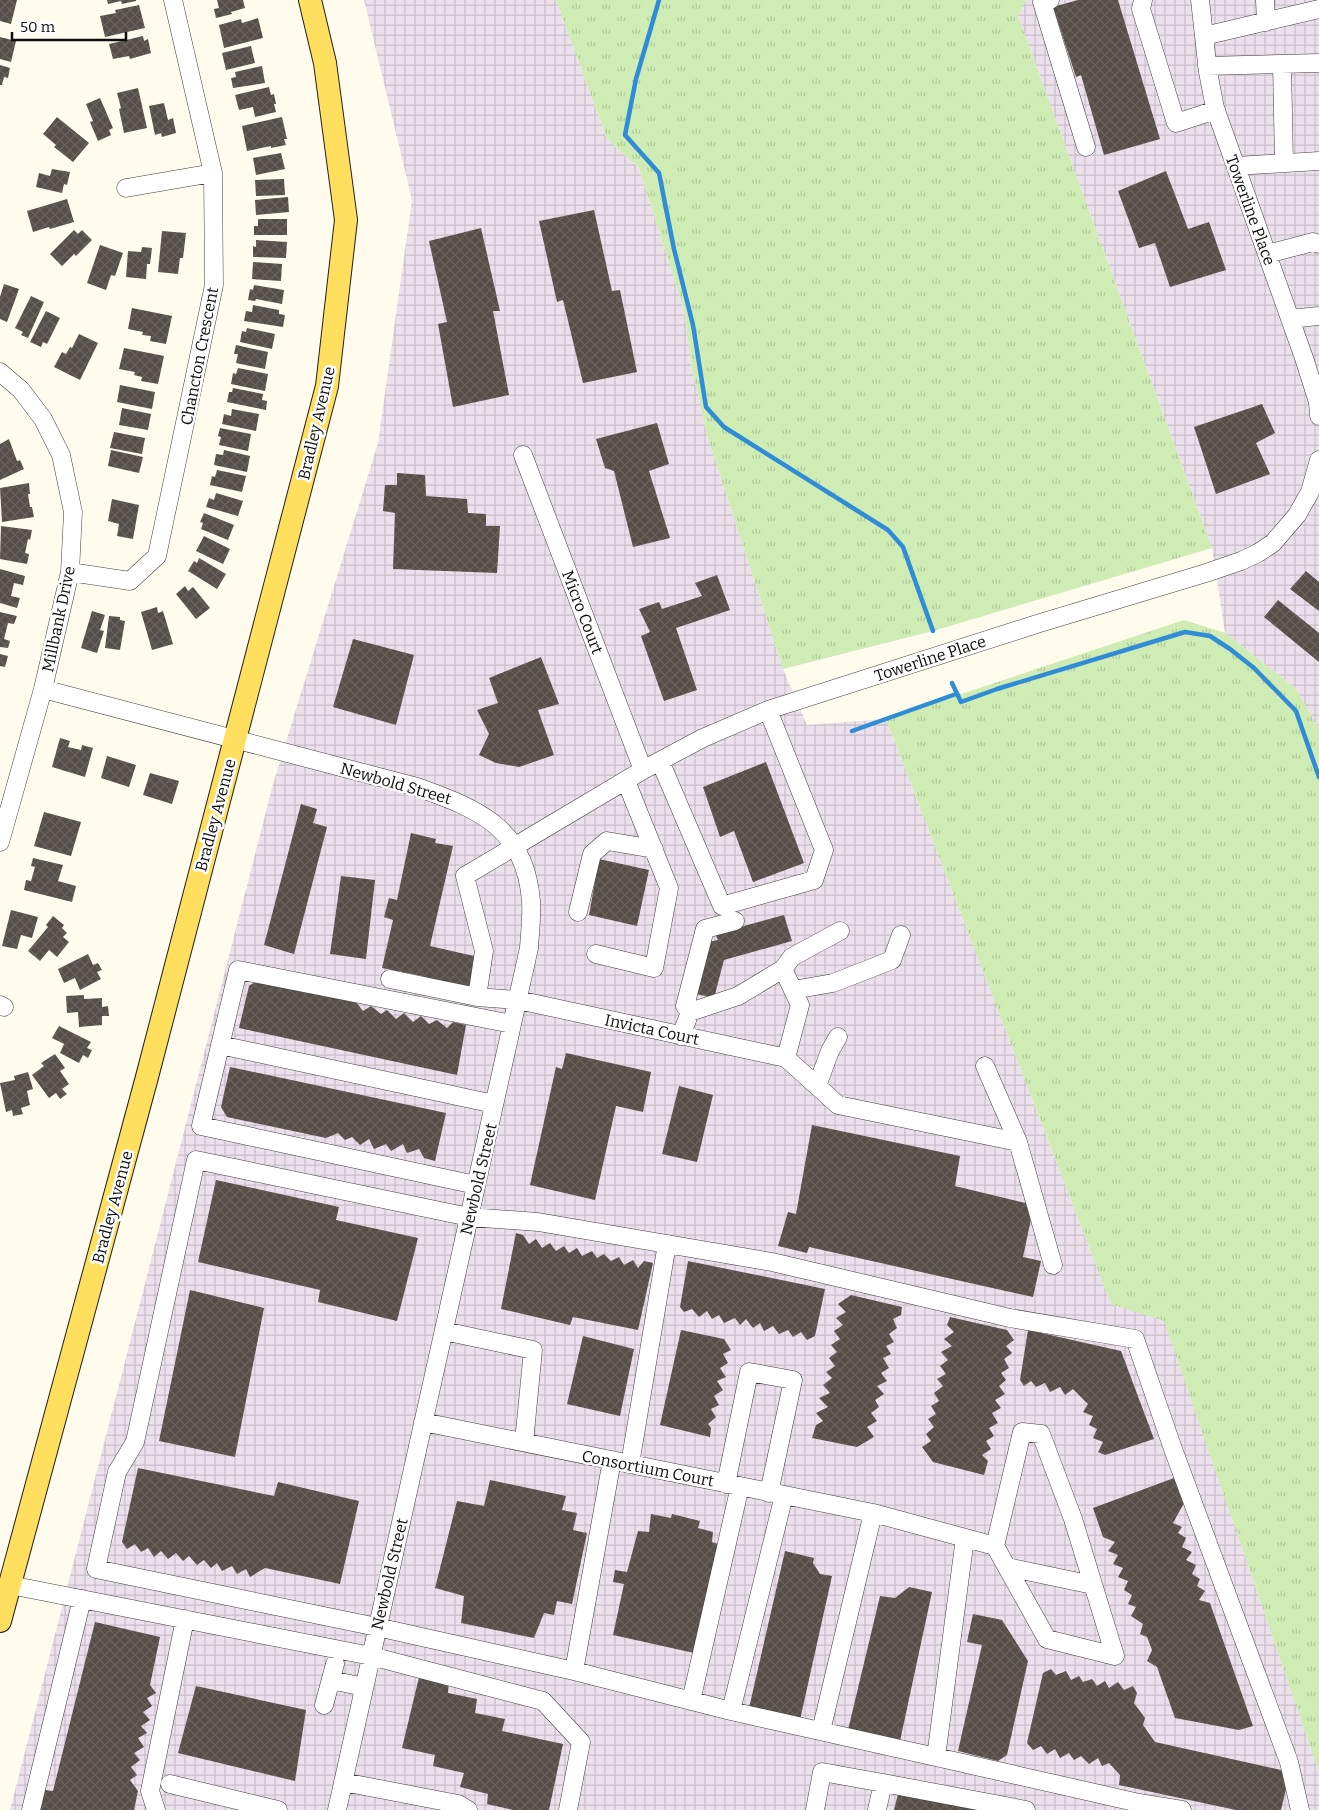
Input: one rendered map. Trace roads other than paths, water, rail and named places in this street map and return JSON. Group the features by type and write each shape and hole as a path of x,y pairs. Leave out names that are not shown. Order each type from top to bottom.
{"main road":[{"name":"Bradley Avenue","path":"0,1621 147,1077 327,386 346,220 325,63 310,0"}],"street":[{"name":"Chancton Crescent","path":"70,572 130,581 157,556 214,285 213,173 173,0"},
{"path":"1050,0 1042,2 1086,147"},
{"path":"1143,0 1141,9 1176,123 1216,110"},
{"name":"Towerline Place","path":"1200,0 1207,66 1216,110 1318,402 1319,416"},
{"path":"1265,0 1266,22"},
{"path":"1204,36 1266,22 1301,7 1319,9"},
{"path":"1207,66 1319,62"},
{"path":"1282,64 1284,163"},
{"path":"1236,166 1319,161"},
{"path":"126,188 213,173"},
{"path":"1267,254 1313,242 1319,244"},
{"path":"1290,319 1319,316"},
{"name":"Millbank Drive","path":"0,372 21,390 44,419 61,455 74,512 70,572 43,689 235,740"},
{"name":"Micro Court","path":"522,455 643,770"},
{"name":"Towerline Place","path":"477,997 484,951 465,876 643,770 702,738 768,710 1241,561 1265,548 1286,530 1297,516 1310,492 1317,472"},
{"path":"0,842 43,689"},
{"path":"660,761 722,906 814,880 824,850 768,710"},
{"name":"Newbold Street","path":"235,740 417,787 460,802 476,810 499,827 515,846 527,875 531,902 529,948 518,1000 336,1810"},
{"path":"596,954 654,968 669,888 626,781"},
{"path":"578,912 592,854 607,841 654,849"},
{"path":"690,1012 685,1006 705,929 735,922"},
{"path":"690,1012 738,996 783,969 792,957 840,931"},
{"path":"793,990 833,984 892,960 901,935"},
{"path":"783,969 800,1005 786,1058 838,1105 1018,1142"},
{"path":"476,1185 201,1126 238,970 512,1024"},
{"name":"Invicta Court","path":"390,978 477,997 518,1000 786,1058"},
{"path":"681,1036 690,1012"},
{"path":"817,1086 830,1051 838,1037"},
{"path":"220,1045 494,1104"},
{"path":"985,1066 1018,1142 1052,1265"},
{"path":"1182,1810 1139,1803 731,1711 574,1671 377,1627 96,1569 117,1472 135,1442 196,1160 469,1217 538,1222 772,1262 1010,1318 1135,1339 1173,1449 1288,1762 1300,1810"},
{"path":"630,1464 667,1244"},
{"path":"444,1331 533,1350 524,1442"},
{"path":"691,1701 733,1485 749,1372 793,1380 777,1494 731,1711"},
{"name":"Consortium Court","path":"423,1422 874,1513 995,1546"},
{"path":"1022,1432 1041,1434 1073,1519 1115,1656 1047,1639 1007,1567 995,1546 1022,1432"},
{"path":"574,1671 612,1460"},
{"path":"821,1731 846,1621 874,1513"},
{"path":"936,1757 965,1538"},
{"path":"1007,1567 1093,1585"},
{"path":"10,1585 371,1656 543,1701 581,1742 568,1810"},
{"path":"31,1810 82,1599"},
{"path":"156,1810 150,1791 185,1620"},
{"path":"324,1705 333,1672 364,1687"},
{"path":"814,1810 822,1772 1026,1810"},
{"path":"343,1782 458,1804 468,1810"},
{"path":"170,1784 208,1802 278,1810"},
{"path":"877,1810 882,1784"}],"waterway":[{"path":"659,0 636,79 625,135 659,173 674,249 693,325 706,407 724,427 888,530 903,547 933,631"},
{"path":"952,683 961,702 997,689 1185,632 1210,636 1254,668 1296,711 1319,777"},
{"path":"852,731 956,694 958,695"}]}
